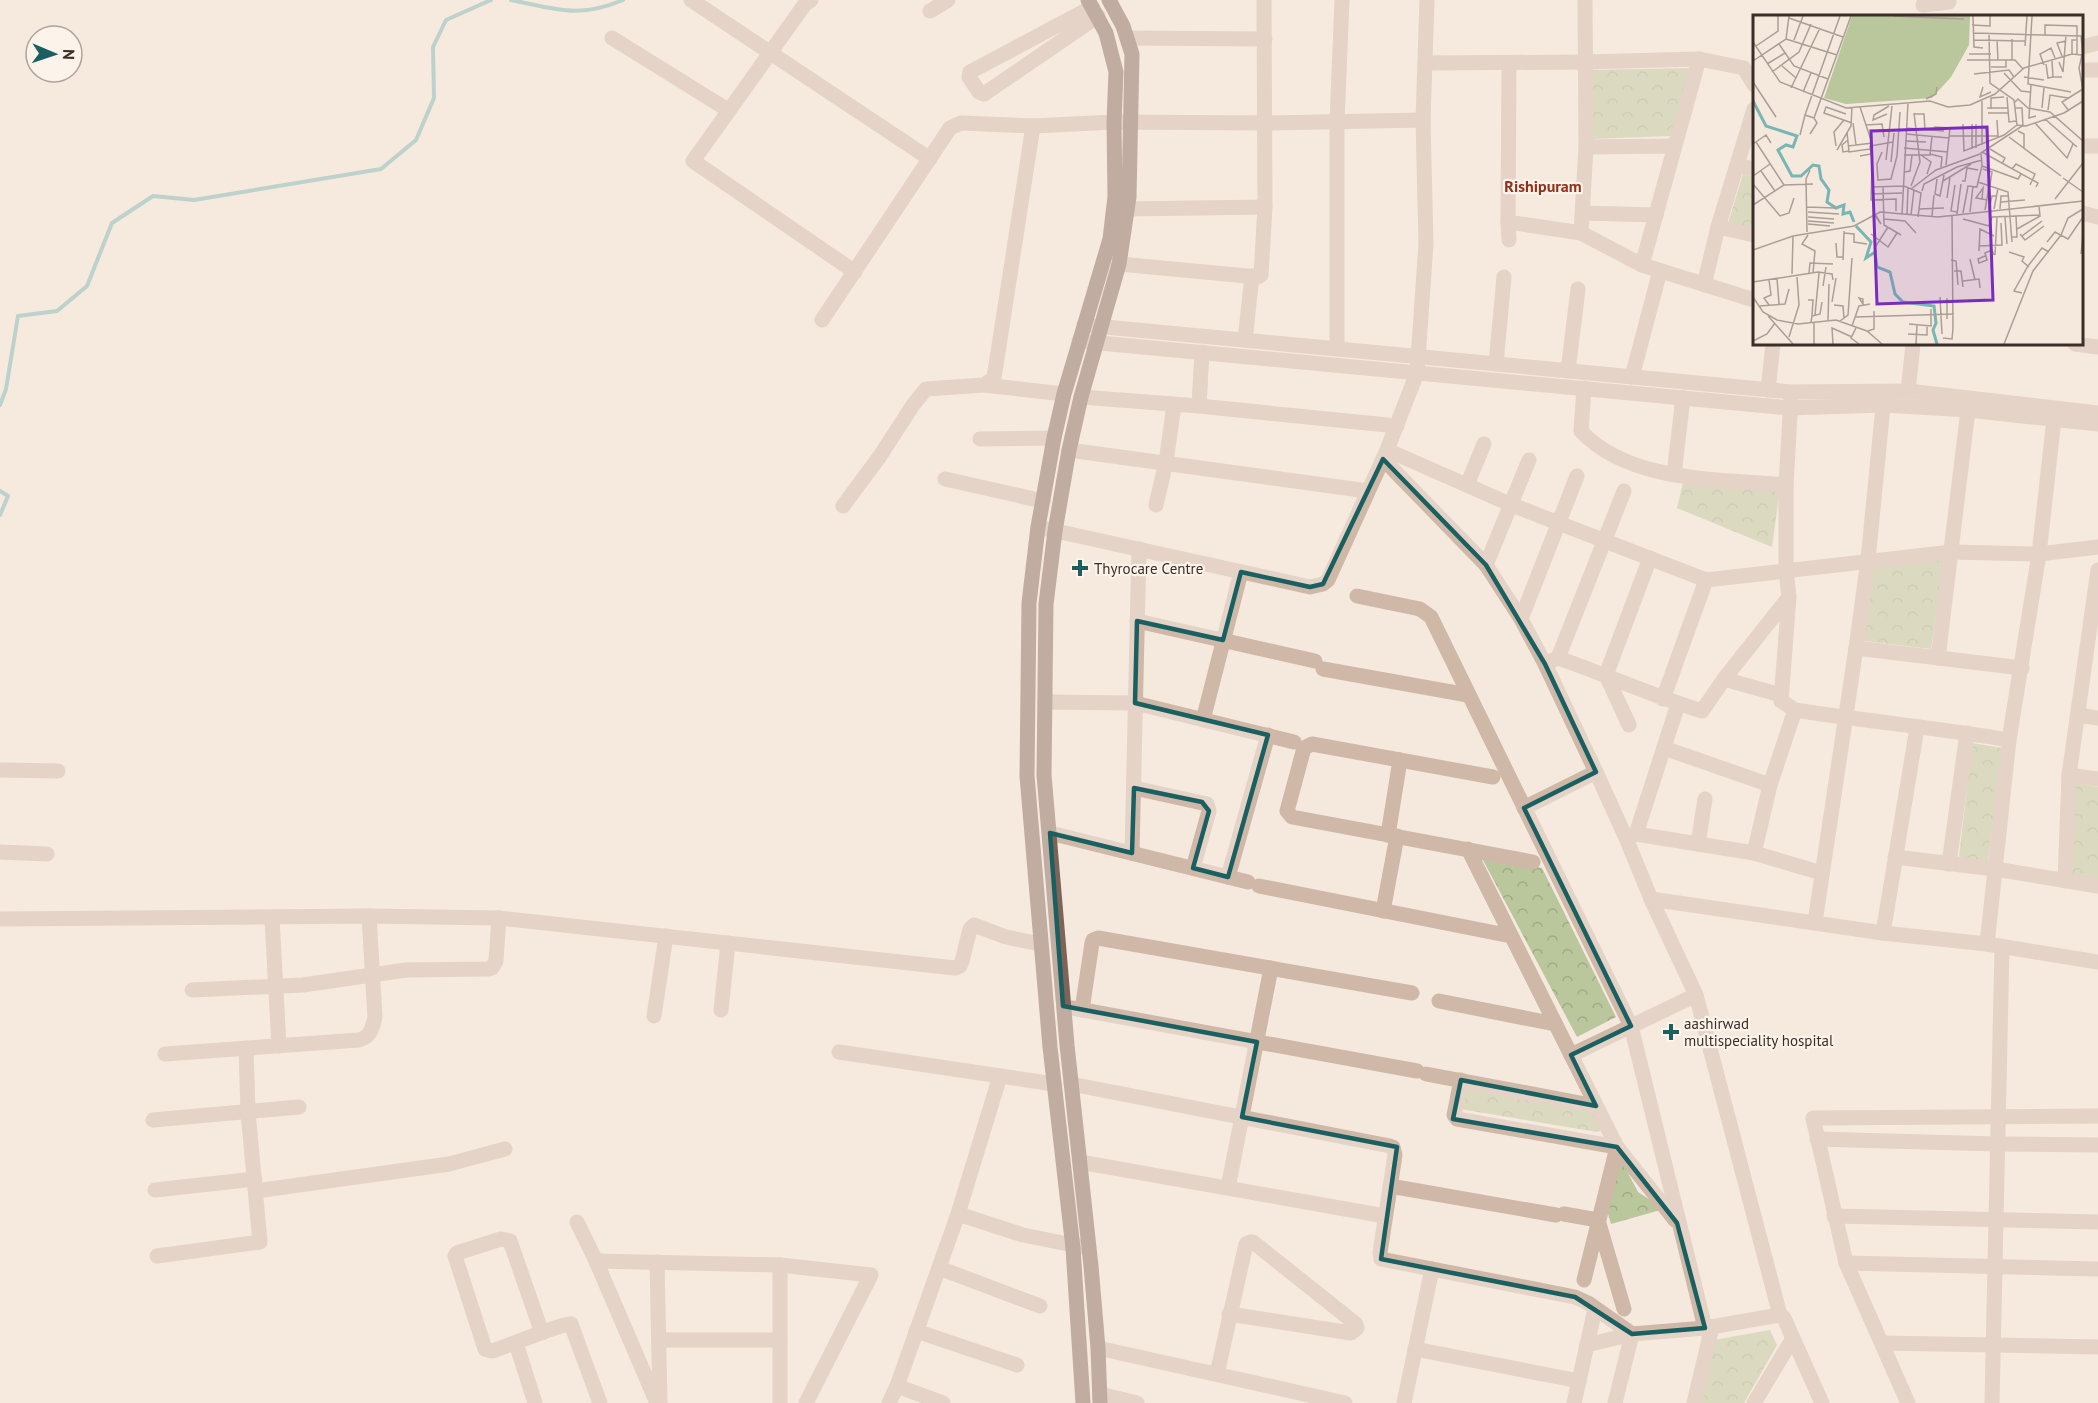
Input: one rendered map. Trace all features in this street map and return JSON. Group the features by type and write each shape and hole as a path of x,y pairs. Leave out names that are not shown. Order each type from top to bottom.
{"main road":[{"path":"1100,1398 1098,1348 1063,1006 1044,775 1046,604 1055,531 1069,450 1081,398 1119,264 1127,209 1132,54 1109,0"},
{"path":"1083,1403 1073,1245 1040,944 1027,776 1029,603 1038,527 1064,394 1110,239 1114,218 1116,72 1111,47 1093,8"}],"street":[{"path":"691,0 930,159"},
{"path":"811,0 805,4 769,52 693,160 855,272"},
{"path":"930,11 948,0"},
{"path":"1119,264 1258,277 1263,271 1264,0"},
{"path":"1337,349 1337,122 1342,0"},
{"path":"1038,527 1310,587 1323,584 1328,580 1385,455 1418,373 1426,244 1423,120 1427,0"},
{"path":"1581,233 1586,147 1584,0"},
{"path":"1923,7 1951,0"},
{"path":"1093,8 984,94 979,92 969,77 970,72 1093,8"},
{"path":"612,38 728,110"},
{"path":"1127,38 1265,39"},
{"path":"2083,47 2098,43"},
{"path":"1425,63 1699,59 1744,68 1753,82"},
{"path":"1642,265 1699,59"},
{"path":"1509,63 1509,240"},
{"path":"1704,285 1718,227 1753,115"},
{"path":"822,320 950,128 961,123 1034,126 1114,122 1264,123 1423,120"},
{"path":"984,385 994,378 1034,126"},
{"path":"1586,147 1674,146"},
{"path":"1737,165 1753,169"},
{"path":"1127,209 1265,207"},
{"path":"1583,213 1656,215"},
{"path":"2083,214 2098,217"},
{"path":"1508,222 1581,233 1642,265 1753,299"},
{"path":"1718,227 1753,235"},
{"path":"1632,377 1660,271"},
{"path":"1245,340 1252,276"},
{"path":"1496,364 1504,277"},
{"path":"1568,371 1578,289"},
{"path":"1084,325 1768,390 1884,397 1968,410 2098,424"},
{"path":"1079,341 1789,408 1884,397 1908,391 2098,413"},
{"path":"1768,390 1773,345"},
{"path":"1908,391 1913,345"},
{"path":"2083,345 2098,347"},
{"path":"1199,406 1202,352"},
{"path":"843,506 926,389 984,385 1064,394"},
{"path":"1584,388 1581,432 1603,451 1636,465 1674,474 1786,484"},
{"path":"1792,392 1789,408 1786,484 1786,569 1789,597 1781,701 1794,710 2009,740"},
{"path":"1815,922 1847,718 1868,560 1884,397"},
{"path":"1081,398 1199,406 1396,426"},
{"path":"1674,474 1683,398"},
{"path":"1156,505 1166,462 1174,405"},
{"path":"1938,658 1968,410"},
{"path":"1987,944 2009,740 2038,554 2054,419"},
{"path":"980,439 1054,438"},
{"path":"1467,485 1484,444"},
{"path":"1069,450 1368,491"},
{"path":"1385,455 1467,485 1512,506 1706,579 1952,552 2038,554 2098,547"},
{"path":"1385,455 1486,565 1552,661 1596,772 1631,836 1651,899 1696,995 1780,1315 1784,1318 1822,1403"},
{"path":"1486,565 1529,460"},
{"path":"1521,619 1577,476"},
{"path":"945,479 1043,501"},
{"path":"1552,661 1624,491"},
{"path":"1132,853 1139,549"},
{"path":"1629,725 1606,675 1650,558"},
{"path":"2065,881 2069,775 2078,715 2092,660 2098,570"},
{"path":"1203,720 1241,572"},
{"path":"1663,699 1706,579"},
{"path":"1357,596 1420,609 1431,617 1631,1026 1677,1223 1708,1328 1694,1403"},
{"path":"1552,661 1606,675 1663,699 1702,711 1724,679 1789,597"},
{"path":"1137,621 1319,665 1468,695"},
{"path":"1856,648 2022,668"},
{"path":"1724,679 1781,695"},
{"path":"1046,702 1135,703 1294,742"},
{"path":"1631,836 1678,704"},
{"path":"1754,853 1770,785 1794,710"},
{"path":"2078,715 2098,718"},
{"path":"1883,933 1917,728"},
{"path":"1949,864 1967,733"},
{"path":"1228,877 1268,735"},
{"path":"1493,777 1307,744 1287,811 1292,817 1533,862"},
{"path":"1664,748 1770,785"},
{"path":"1383,911 1400,760"},
{"path":"0,770 58,771"},
{"path":"1524,808 1596,772"},
{"path":"2069,775 2098,779"},
{"path":"1134,788 1207,804 1209,811 1193,868"},
{"path":"1698,844 1705,799"},
{"path":"1050,833 1254,884 1511,936"},
{"path":"1631,836 1754,853 1822,873"},
{"path":"1468,849 1617,1147 1677,1223"},
{"path":"0,852 47,854"},
{"path":"1895,857 2098,886"},
{"path":"1651,899 1883,933 1987,944 2098,962"},
{"path":"0,919 369,916 499,918 955,968 960,966 970,929 974,925 1006,937 1040,944"},
{"path":"165,1053 359,1040 367,1037 372,1031 375,1017 369,916"},
{"path":"272,918 279,1046"},
{"path":"192,990 276,987 406,970 492,968 496,961 499,918"},
{"path":"654,1016 666,936"},
{"path":"1082,1010 1094,938 1412,993"},
{"path":"721,1010 728,943"},
{"path":"1992,1403 2002,947"},
{"path":"1228,1188 1271,968"},
{"path":"1570,1055 1696,995"},
{"path":"1439,1001 1555,1024"},
{"path":"1063,1006 1596,1106"},
{"path":"157,1256 260,1242 248,1112 246,1048"},
{"path":"839,1052 1054,1084"},
{"path":"889,1403 958,1214 1000,1076"},
{"path":"1461,1080 1454,1114 1456,1119 1617,1147"},
{"path":"1071,1084 1394,1147 1395,1155 1381,1259 1575,1297 1632,1334"},
{"path":"153,1120 299,1107"},
{"path":"1908,1403 1846,1263 1813,1118 2098,1116"},
{"path":"1817,1139 2098,1145"},
{"path":"1584,1280 1617,1147"},
{"path":"155,1190 255,1185 449,1164 505,1149"},
{"path":"1080,1162 1385,1216"},
{"path":"1390,1186 1599,1220"},
{"path":"958,1214 1023,1235 1089,1248"},
{"path":"1834,1216 2098,1222"},
{"path":"1599,1220 1624,1309"},
{"path":"577,1222 659,1403"},
{"path":"542,1333 510,1241 501,1239 457,1253 455,1256 485,1349 492,1351 516,1343 569,1323 573,1326 600,1403"},
{"path":"1217,1374 1229,1314 1246,1244 1250,1242 1253,1242 1356,1324 1357,1328 1351,1333 1229,1314"},
{"path":"596,1261 780,1265 871,1275 806,1403"},
{"path":"657,1262 659,1403"},
{"path":"1846,1263 2098,1269"},
{"path":"780,1265 780,1403"},
{"path":"939,1268 1040,1306"},
{"path":"1404,1403 1432,1269"},
{"path":"1574,1403 1595,1309"},
{"path":"1587,1345 1632,1334 1708,1328 1780,1315"},
{"path":"916,1331 1017,1365"},
{"path":"1615,1403 1632,1334"},
{"path":"1754,1403 1793,1338"},
{"path":"659,1340 780,1340"},
{"path":"516,1343 535,1403"},
{"path":"1883,1343 2098,1347"},
{"path":"1098,1348 1346,1403"},
{"path":"1415,1349 1579,1381"},
{"path":"897,1386 943,1403"},
{"path":"1100,1398 1137,1403"}],"highlighted area":[{"path":"1383,459 1486,565 1545,664 1596,772 1524,808 1631,1026 1571,1055 1596,1106 1461,1080 1453,1119 1617,1147 1677,1223 1705,1328 1632,1334 1575,1297 1381,1259 1397,1147 1242,1117 1257,1042 1063,1006 1050,833 1132,853 1134,788 1202,802 1209,811 1193,868 1228,877 1268,735 1135,703 1137,621 1223,640 1241,572 1310,587 1323,584"}],"green space":[{"path":"1691,68 1671,136 1591,139 1590,70"},
{"path":"1743,174 1753,177 1753,230 1728,223"},
{"path":"1683,483 1780,489 1772,547 1677,508"},
{"path":"1944,559 1931,649 1864,641 1874,564"},
{"path":"1972,743 2002,748 1988,862 1959,857"},
{"path":"2074,783 2098,787 2098,879 2069,876"},
{"path":"1486,857 1542,868 1616,1017 1577,1037 1483,860"},
{"path":"1467,1079 1591,1099 1605,1129 1597,1132 1460,1109"},
{"path":"1619,1156 1638,1192 1664,1209 1611,1224 1605,1204"},
{"path":"1770,1330 1777,1345 1744,1403 1696,1403 1708,1341"}],"waterway":[{"path":"0,405 6,389 18,316 57,311 87,286 112,223 153,196 194,200 381,169 416,140 434,98 433,47 446,20 491,0"},
{"path":"511,0 554,9 580,11 607,6 623,0"},
{"path":"0,491 8,496 0,515"}],"place":[{"name":"Thyrocare Centre","path":"1080,568"},
{"name":"aashirwad multispeciality hospital","path":"1671,1032"}],"district":[{"name":"Rishipuram","path":"1543,186"}]}
